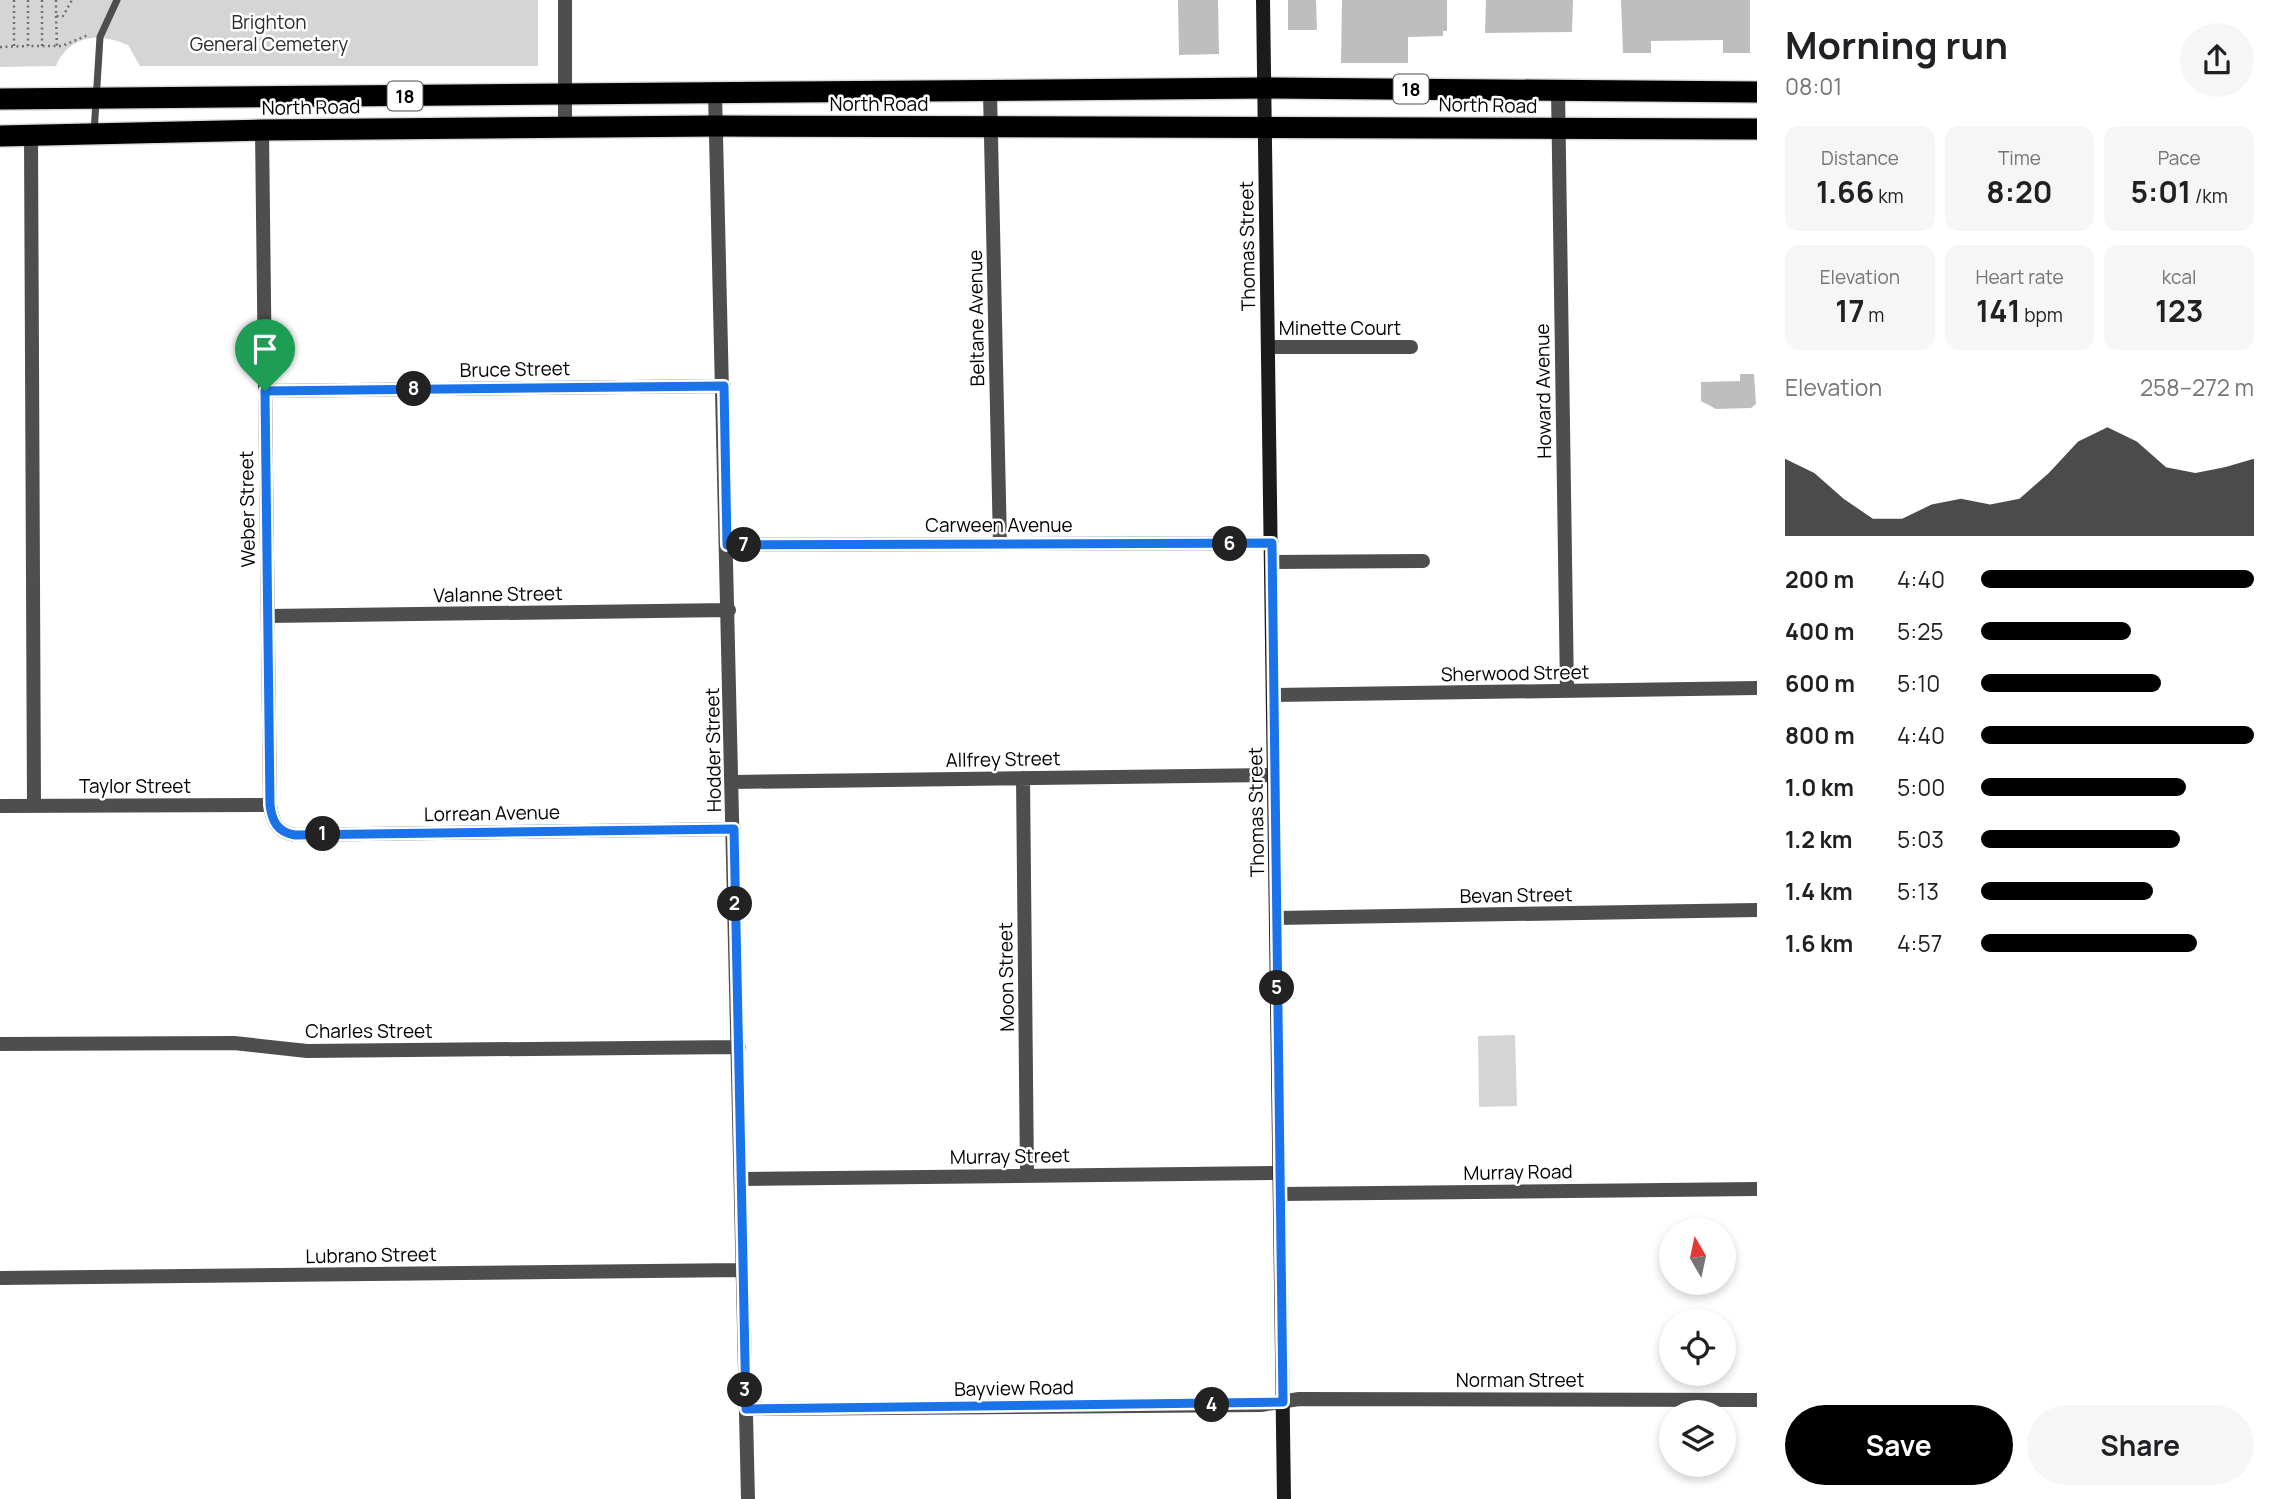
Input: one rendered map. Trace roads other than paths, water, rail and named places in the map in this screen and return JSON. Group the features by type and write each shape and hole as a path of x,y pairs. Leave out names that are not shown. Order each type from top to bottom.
{"highway":[{"name":"North Road","path":"0,99 1264,88 1757,92"},
{"path":"1117,90 1117,125"},
{"name":"North Road","path":"0,136 262,130 717,126 1265,125 1757,129"}],"street":[{"path":"565,0 565,127"},
{"name":"Thomas Street","path":"1263,0 1284,1499"},
{"name":"Howard Avenue","path":"1558,90 1567,691"},
{"name":"Beltane Avenue","path":"990,92 1000,544"},
{"name":"Hodder Street","path":"715,93 724,386 748,1499"},
{"name":"Weber Street","path":"262,130 270,805"},
{"path":"31,135 34,806"},
{"name":"Minette Court","path":"1268,347 1411,347"},
{"name":"Bruce Street","path":"265,391 724,386"},
{"name":"Carween Avenue","path":"727,545 1272,543"},
{"path":"1272,562 1423,561"},
{"name":"Valanne Street","path":"268,616 729,610"},
{"name":"Sherwood Street","path":"1274,695 1757,688"},
{"name":"Allfrey Street","path":"733,782 1275,775"},
{"name":"Moon Street","path":"1023,778 1027,1175"},
{"name":"Taylor Street","path":"0,806 270,805"},
{"name":"Lorrean Avenue","path":"270,805 274,823 285,833 295,835 734,829"},
{"name":"Bevan Street","path":"1276,918 1757,910"},
{"name":"Charles Street","path":"0,1044 234,1044 307,1051 739,1047"},
{"name":"Murray Street","path":"742,1179 1279,1173"},
{"name":"Murray Road","path":"1280,1194 1757,1189"},
{"name":"Lubrano Street","path":"0,1278 743,1270"},
{"name":"Norman Street","path":"1283,1402 1299,1399 1757,1400"},
{"name":"Bayview Road","path":"746,1409 1283,1402"}],"lane":[{"path":"94,133 94,99 101,35 117,0"}],"park label":[{"name":"Brighton General Cemetery","path":"269,33"}]}
